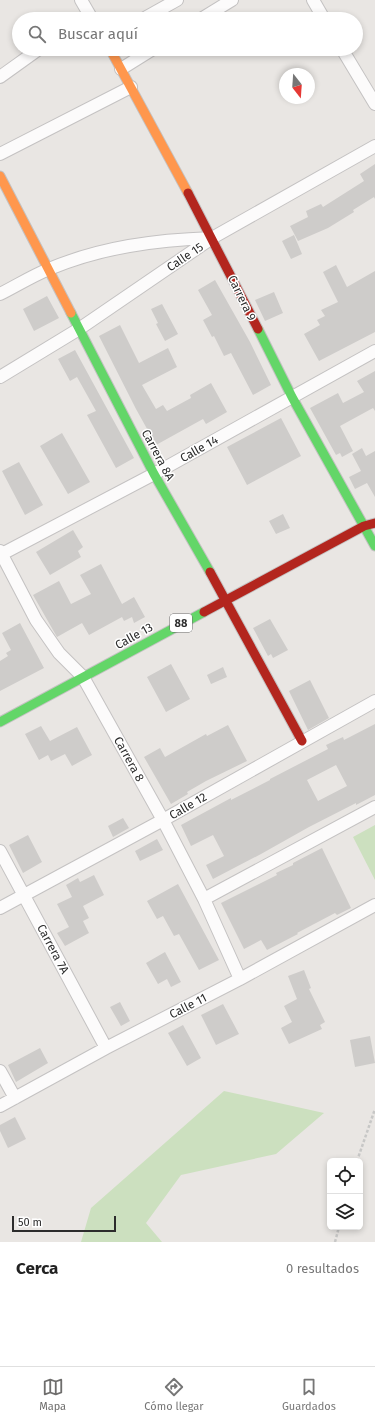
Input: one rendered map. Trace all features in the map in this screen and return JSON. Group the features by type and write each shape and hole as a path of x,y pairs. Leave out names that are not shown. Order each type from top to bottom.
{"main road":[{"name":"Carrera 9","path":"114,56 212,238 292,398 375,546"},
{"name":"Carrera 8A","path":"0,176 154,474 225,599 302,741"},
{"name":"Calle 13","path":"364,526 375,513"},
{"name":"Calle 13","path":"0,722 225,599 364,526 375,523"}],"street":[{"path":"81,0 86,12"},
{"path":"156,12 177,0"},
{"path":"212,12 232,0"},
{"path":"313,0 320,12"},
{"path":"0,77 29,56"},
{"path":"121,69 142,56"},
{"path":"346,56 375,104"},
{"path":"0,154 131,87"},
{"name":"Calle 15","path":"0,377 79,329 212,238 375,146"},
{"path":"0,294 48,270 112,249 171,240 212,238"},
{"name":"Calle 14","path":"1,553 154,474 375,351"},
{"name":"Carrera 8","path":"1,553 36,620 60,653 83,677 163,820 204,899 240,979"},
{"name":"Calle 12","path":"0,908 25,896 163,820 375,701"},
{"path":"204,899 375,807"},
{"name":"Carrera 7A","path":"0,851 106,1048"},
{"name":"Calle 11","path":"0,1106 106,1048 240,979 375,905"},
{"path":"0,1071 15,1098"}],"path":[{"path":"359,1158 375,1109"},
{"path":"335,1242 338,1230"}],"green space":[{"path":"375,825 375,880 353,837"},
{"path":"224,1091 324,1113 276,1154 181,1175 146,1223 162,1242 81,1242 91,1208"}],"building":[{"path":"375,164 375,199 374,197 353,210 354,212 328,228 298,241 290,226 308,217 306,211 321,204 323,207 364,181 360,174"},
{"path":"294,235 302,254 291,259 282,241"},
{"path":"336,265 347,287 375,271 375,332 319,361 304,334 320,325 317,320 325,316 321,310 338,302 323,272"},
{"path":"215,280 250,342 271,385 253,395 231,353 224,356 214,336 212,337 203,320 212,315 198,290"},
{"path":"274,292 283,313 265,321 255,300"},
{"path":"47,296 59,318 34,331 23,309"},
{"path":"162,304 178,334 165,341 156,324 158,323 151,309"},
{"path":"120,325 139,363 168,348 177,367 142,385 156,409 163,405 167,411 191,398 190,395 211,383 227,412 206,424 203,419 156,445 99,336"},
{"path":"75,350 134,458 116,468 87,415 96,411 77,377 70,381 58,359"},
{"path":"375,371 375,411 373,408 340,426 353,451 342,457 340,453 336,455 310,408 338,393 343,403 364,392 357,381"},
{"path":"281,418 301,456 247,485 227,447"},
{"path":"62,433 90,482 68,494 40,446"},
{"path":"362,448 366,456 375,451 375,497 367,483 355,489 349,477 361,471 352,454"},
{"path":"19,462 43,505 25,515 2,471"},
{"path":"283,514 290,528 276,534 269,521"},
{"path":"73,530 83,547 78,551 81,557 50,575 36,552"},
{"path":"101,564 122,604 134,597 145,617 134,623 132,617 124,621 122,617 89,635 82,623 57,637 33,595 59,581 71,604 91,594 80,575"},
{"path":"270,619 288,650 273,658 271,654 268,656 253,628"},
{"path":"20,623 44,668 0,691 0,661 8,656 6,653 11,650 2,633"},
{"path":"171,664 190,699 166,712 147,677"},
{"path":"223,667 227,677 211,684 207,675"},
{"path":"310,680 329,718 308,730 289,691"},
{"path":"375,724 375,795 309,827 213,879 206,865 224,856 213,835 191,846 181,825 328,749 326,745 343,737 344,740","holes":["336,765 347,786 318,801 307,780"]},
{"path":"228,725 247,761 206,781 187,792 188,794 171,804 144,757 160,748 165,757 206,734 207,736"},
{"path":"41,726 50,741 77,727 92,755 72,766 65,754 51,761 48,755 39,760 25,734"},
{"path":"123,818 129,828 113,837 108,826"},
{"path":"28,835 42,862 23,873 9,845"},
{"path":"157,839 163,850 140,861 135,851"},
{"path":"322,848 351,908 337,915 335,913 267,950 261,940 244,949 221,903 277,875 276,873"},
{"path":"94,875 104,895 83,906 89,918 83,921 89,933 65,946 57,933 69,927 57,904 72,897 66,885 78,878 80,882"},
{"path":"178,884 219,960 199,970 179,934 174,936 163,916 157,919 147,901"},
{"path":"165,952 181,982 171,987 167,979 158,984 146,963"},
{"path":"304,970 311,988 309,989 325,1022 320,1025 322,1029 289,1044 281,1028 292,1022 284,1006 297,999 288,976"},
{"path":"120,1002 130,1021 121,1026 110,1007"},
{"path":"223,1004 239,1034 216,1045 201,1015"},
{"path":"183,1025 201,1058 187,1066 168,1033"},
{"path":"370,1036 375,1063 355,1067 350,1040"},
{"path":"40,1048 48,1063 16,1082 8,1065"},
{"path":"15,1117 26,1139 8,1148 0,1131 0,1125"}],"traffic: fast":[{"path":"71,313 154,474 210,572"},
{"path":"258,329 292,397 375,546"},
{"path":"0,722 204,612"}],"traffic: slow":[{"path":"114,56 188,193"},
{"path":"0,176 71,313"}],"traffic: jam":[{"path":"188,193 258,329"},
{"path":"204,612 364,526 375,523"},
{"path":"210,572 302,741"}]}
